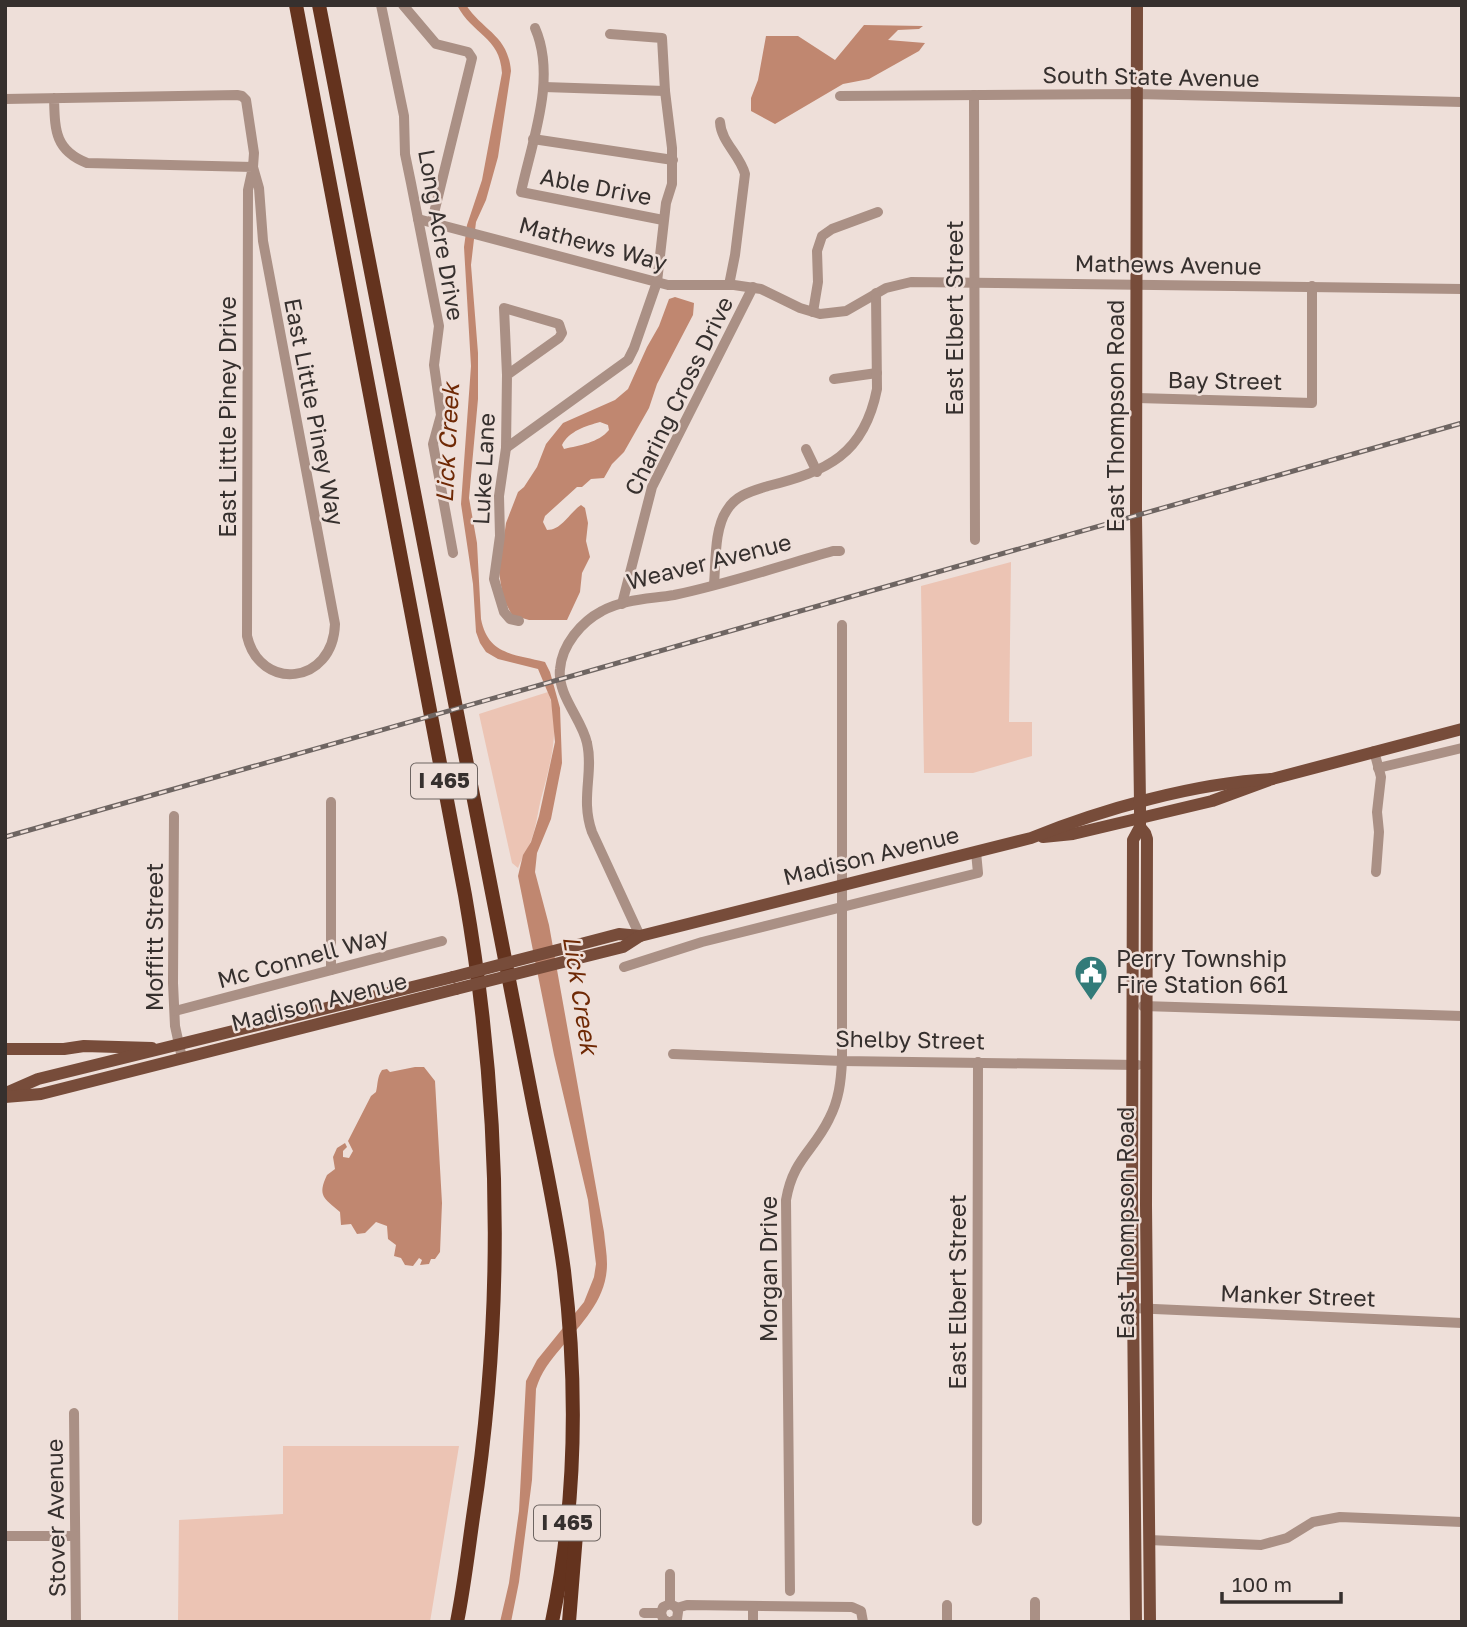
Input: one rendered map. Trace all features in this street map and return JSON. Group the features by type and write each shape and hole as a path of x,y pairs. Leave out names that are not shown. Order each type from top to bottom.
{"highway":[{"name":"I 465","path":"296,5 423,666 468,914 482,1009 494,1153 495,1281 492,1358 484,1449 457,1622"},
{"name":"I 465","path":"319,5 558,1233 572,1365 573,1423 565,1541 552,1622"},
{"path":"569,1622 579,1477 573,1423"},
{"path":"447,1622 466,1566"}],"main road":[{"name":"East Thompson Road","path":"1136,1622 1132,1006 1133,840 1140,823 1136,398 1137,5"},
{"name":"Madison Avenue","path":"1031,838 1140,823 1272,779 1462,729"},
{"name":"Madison Avenue","path":"5,1095 41,1094 160,1064 180,1052 578,952 619,934 640,936 976,852 1031,838 1072,821 1140,803 1224,784 1272,779"},
{"name":"East Thompson Road","path":"1140,823 1147,839 1150,1622"},
{"path":"5,1049 135,1046 162,1049"},
{"path":"64,1049 160,1064"},
{"path":"64,1049 75,1060 75,1070"},
{"name":"Madison Avenue","path":"5,1095 38,1079 162,1049 180,1052"},
{"path":"1135,1538 1149,1541"}],"street":[{"name":"Long Acre Drive","path":"381,5 404,116 405,153 439,330 434,365 440,415 433,444 453,553"},
{"path":"402,5 436,44 468,52 471,58 432,221"},
{"path":"535,28 543,53 544,88 533,139 673,160"},
{"path":"506,447 628,360 635,348 657,282 663,220 672,184 673,160 662,37 610,34"},
{"path":"544,88 665,91"},
{"name":"South State Avenue","path":"841,96 1137,94 1462,102"},
{"name":"East Little Piney Way","path":"54,98 236,95 246,100 265,254 335,624 330,651 321,662 309,670 293,674 282,673 261,663"},
{"name":"East Elbert Street","path":"974,95 975,540"},
{"path":"5,99 54,98 58,139 72,156 87,163 253,167"},
{"path":"720,122 720,133 740,161 745,174 736,255 729,285"},
{"name":"Able Drive","path":"533,139 521,192 663,220"},
{"name":"East Little Piney Drive","path":"253,167 248,190 247,636 251,650 261,663"},
{"path":"714,584 721,523 731,504 750,492 817,471 842,456 861,434 874,404 877,373 876,293 842,313 813,313 818,282 817,251 822,236 832,229 878,212"},
{"name":"Mathews Way","path":"418,219 668,285 753,287 771,292 813,313"},
{"path":"248,257 265,254"},
{"name":"Mathews Avenue","path":"876,293 892,285 907,282 1462,289"},
{"name":"Bay Street","path":"1136,398 1312,402 1312,286"},
{"name":"Charing Cross Drive","path":"622,604 652,487 753,287"},
{"name":"Luke Lane","path":"507,375 559,338 563,329 557,323 504,308 506,447 499,496 500,536 494,579 504,612 510,619 519,621"},
{"path":"834,379 877,373"},
{"path":"806,449 817,471"},
{"name":"Weaver Avenue","path":"640,936 589,825 585,804 587,743 559,671 567,646 579,628 606,608 675,594 840,551"},
{"name":"Morgan Drive","path":"790,1591 786,1200 794,1171 832,1112 840,1091 842,625"},
{"path":"1378,768 1462,748"},
{"path":"1374,751 1381,777 1377,812 1379,832 1376,872"},
{"path":"331,802 331,970"},
{"name":"Moffitt Street","path":"174,816 173,983 180,1052"},
{"name":"Madison Avenue","path":"624,967 702,942 978,873 976,852"},
{"name":"Mc Connell Way","path":"175,1012 442,941"},
{"path":"1132,1006 1462,1016"},
{"name":"Shelby Street","path":"673,1054 842,1061 1146,1066"},
{"name":"East Elbert Street","path":"977,1521 978,1062"},
{"name":"Manker Street","path":"1132,1308 1462,1323"},
{"name":"Stover Avenue","path":"74,1413 76,1622"},
{"path":"1149,1541 1261,1545 1287,1538 1313,1522 1340,1517 1462,1522"},
{"path":"5,1536 75,1536"},
{"path":"670,1574 673,1606 678,1617 670,1622 663,1619 663,1607 673,1606 687,1605 852,1607 859,1609 863,1622"},
{"path":"1035,1602 1035,1622"},
{"path":"947,1605 947,1622"},
{"path":"753,1606 753,1622"},
{"path":"644,1613 661,1613"}],"shaded area":[{"name":"Lick Creek","path":"457,5 466,5 500,41 509,59 511,71 498,157 486,200 476,222 471,265 478,353 478,399 469,498 477,543 481,619 484,631 496,646 513,654 545,662 560,708 562,763 551,819 537,853 535,872 549,925 607,1260 603,1288 592,1310 546,1367 536,1389 532,1480 511,1622 500,1622 509,1583 519,1511 526,1381 537,1360 584,1302 596,1264 588,1200 554,1055 518,876 523,855 531,842 539,816 555,742 551,700 538,669 498,659 486,652 480,643 476,632 473,584 461,504 471,366 464,247 467,225 482,180 502,73 500,61 491,43 470,23"},
{"path":"864,25 923,26 919,29 898,30 888,40 925,43 919,51 869,79 843,84 775,124 751,111 751,98 758,80 766,36 798,36 835,60"},
{"path":"675,297 694,303 693,315 657,384 649,408 624,452 612,464 604,478 591,479 582,487 577,487 545,516 543,522 547,530 552,529 581,505 585,508 588,523 586,541 590,557 582,573 580,592 567,620 529,620 512,615 503,598 499,572 506,523 518,492 537,467 546,444 563,423 615,400 628,389 669,299","holes":["600,422 608,425 609,430 594,441 564,449 562,445 569,436 584,427"]},
{"path":"1011,562 1009,722 1032,722 1032,756 973,773 924,773 921,586"},
{"path":"548,692 554,718 551,757 534,833 518,868 512,863 479,714"},
{"path":"424,1067 435,1081 442,1203 440,1252 429,1264 420,1265 422,1260 419,1258 413,1266 405,1265 401,1258 394,1256 396,1245 388,1239 387,1226 376,1222 365,1233 357,1234 351,1224 341,1225 340,1212 326,1200 322,1192 327,1175 335,1169 333,1157 337,1148 345,1143 347,1147 343,1151 343,1157 349,1158 353,1151 348,1141 371,1096 376,1092 382,1070 387,1069 390,1072"},
{"path":"283,1446 459,1446 430,1622 178,1622 179,1520 283,1514"}],"railway":[{"path":"5,837 1462,423"}],"place":[{"name":"Perry Township Fire Station 661","path":"1091,1002"}]}
